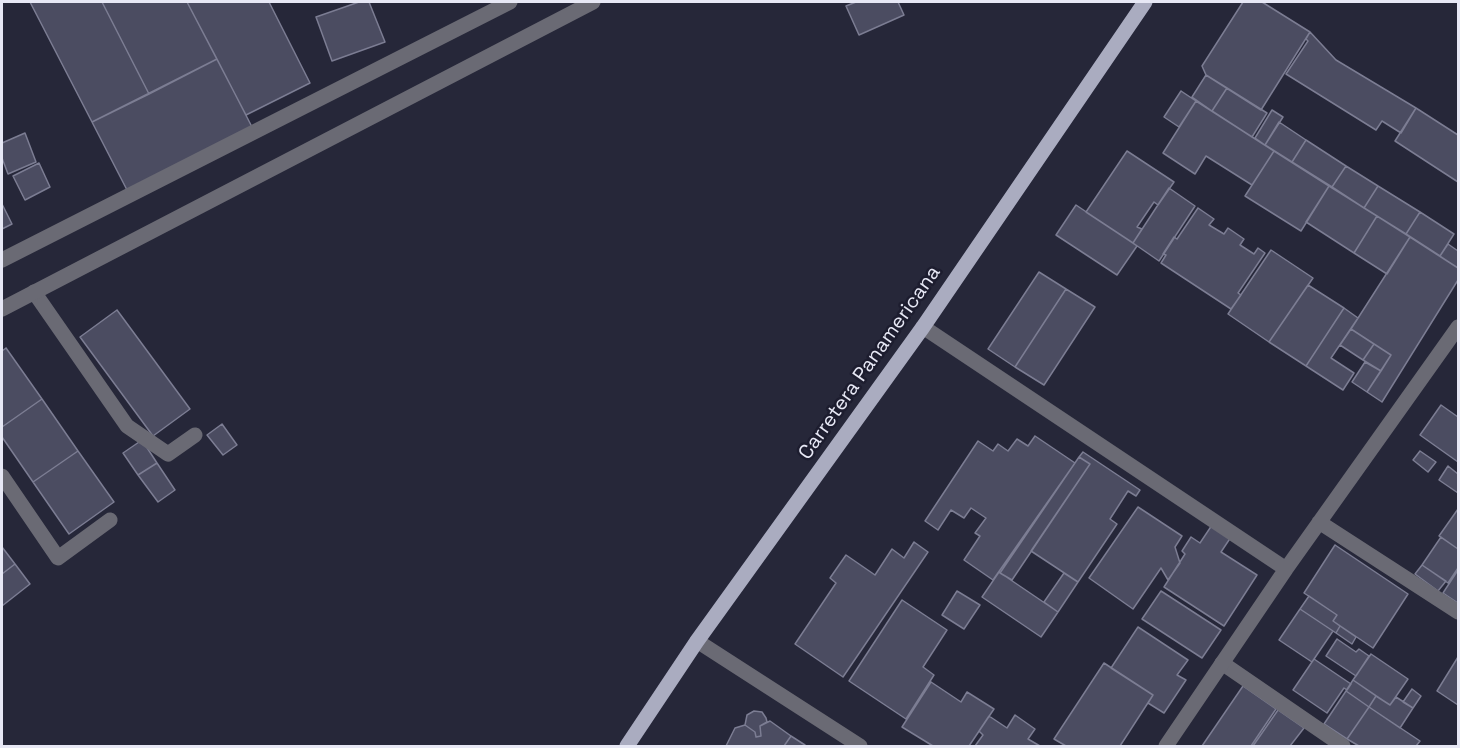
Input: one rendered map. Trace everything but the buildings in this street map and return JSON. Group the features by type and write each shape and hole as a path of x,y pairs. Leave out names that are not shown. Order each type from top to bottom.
{"main road":[{"name":"Carretera Panamericana","path":"627,747 697,641 923,327 1145,2"}],"street":[{"path":"2,260 510,2"},
{"path":"2,309 593,2"},
{"path":"34,292 127,426 168,454 195,435"},
{"path":"923,327 1286,569"},
{"path":"1166,747 1286,569 1458,327"},
{"path":"2,476 58,558 110,520"},
{"path":"1319,522 1458,612"},
{"path":"697,641 860,747"},
{"path":"1222,663 1343,747"}]}
